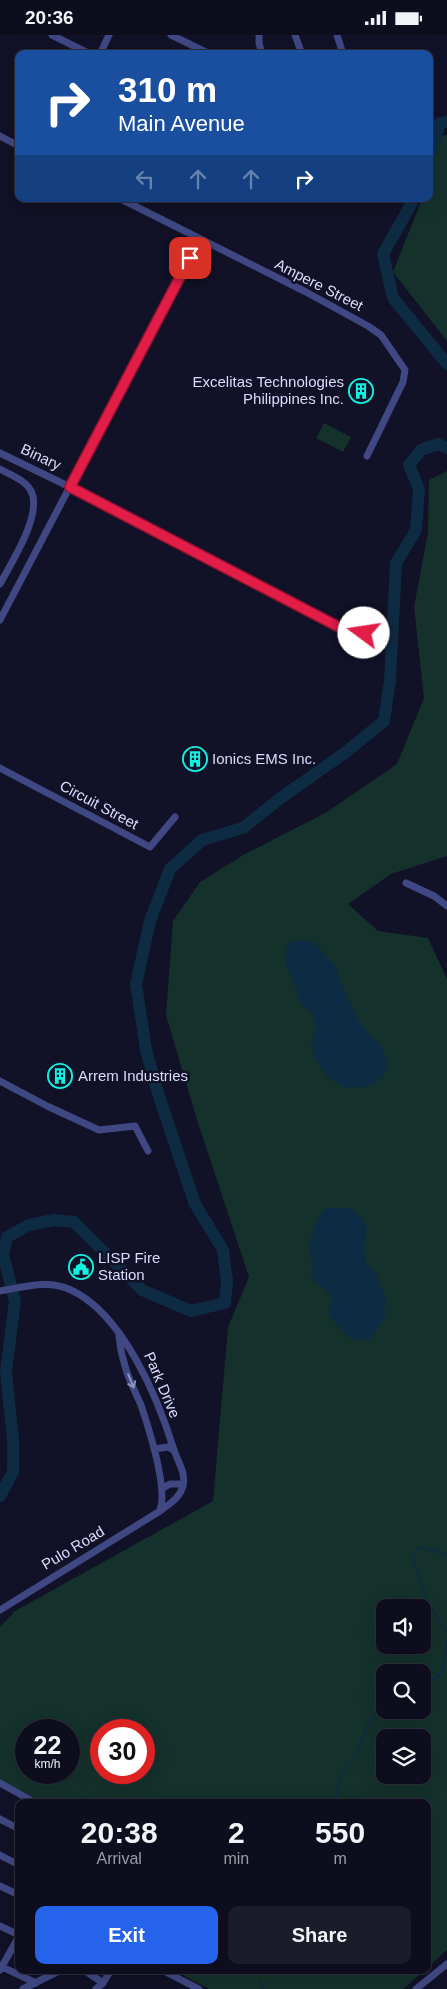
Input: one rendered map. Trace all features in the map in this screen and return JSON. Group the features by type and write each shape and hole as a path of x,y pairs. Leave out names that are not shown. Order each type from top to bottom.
{"street":[{"path":"52,35 82,50"},
{"path":"102,50 109,35"},
{"path":"171,35 202,50"},
{"path":"260,35 261,50"},
{"path":"295,35 301,50"},
{"path":"337,35 342,50"},
{"path":"0,136 15,144"},
{"name":"Ampere Street","path":"127,202 199,240 306,292 368,326 380,335 406,370 403,382 367,456"},
{"path":"0,620 199,240"},
{"name":"Binary","path":"0,453 70,487 337,626 364,633"},
{"path":"0,469 23,482 32,492 34,505 27,532 0,584"},
{"name":"Circuit Street","path":"0,768 150,847 175,817"},
{"path":"406,883 434,896 447,906"},
{"path":"0,1081 47,1106 99,1130 135,1126 148,1151"},
{"name":"Park Drive","path":"0,1291 54,1284 72,1290 103,1313 133,1351 143,1371 183,1472 184,1484"},
{"name":"Park Drive","path":"118,1334 124,1363 142,1407 154,1449 163,1488 163,1502 160,1511"},
{"path":"154,1449 168,1447 174,1450"},
{"path":"160,1511 174,1501 184,1484 170,1484 163,1488"},
{"name":"Pulo Road","path":"0,1610 160,1511"},
{"path":"0,1783 29,1799"},
{"path":"0,1819 15,1827"},
{"path":"0,1855 15,1863"},
{"path":"0,1886 15,1893"},
{"path":"0,1926 15,1934"},
{"path":"15,1943 0,1968 36,1983"},
{"path":"416,1989 447,1963"},
{"path":"23,1989 53,1974"},
{"path":"90,1974 103,1983"},
{"path":"96,1989 103,1983 109,1974"},
{"path":"170,1974 199,1989"}],"green space":[{"path":"447,135 447,341 393,272 421,202 433,202 433,161 440,136"},
{"path":"324,423 351,437 343,452 316,438"},
{"path":"447,471 447,856 391,874 348,904 378,931 428,938 447,979 447,1950 431,1964 431,1799 38,1799 0,1780 0,1627 15,1611 213,1501 228,1327 249,1277 197,1120 166,1015 173,921 200,882 245,854 327,812 397,764 424,698 414,607 428,532 429,480"},
{"path":"181,1974 420,1974 403,1989 209,1989"}],"water":[{"path":"302,940 314,942 336,967 343,989 360,1023 380,1045 388,1060 386,1073 376,1083 365,1087 345,1088 326,1076 315,1058 311,1046 316,1024 313,1015 305,1009 299,998 286,965 285,951 291,942"},
{"path":"327,1208 353,1210 361,1216 367,1228 364,1250 367,1264 377,1275 379,1284 387,1298 384,1309 385,1318 368,1340 352,1340 334,1322 328,1312 332,1300 330,1296 311,1279 312,1261 308,1244 320,1214"}],"waterway":[{"path":"433,143 440,123 447,122"},
{"path":"412,202 383,254 393,298 447,364"},
{"path":"0,1496 13,1472 13,1439 6,1372 15,1301 3,1254 7,1237 29,1225 54,1220 74,1222 142,1290 191,1311 225,1303 227,1281 223,1250 195,1204 157,1090 146,1050 136,984 150,921 170,869 202,840 243,828 278,800 346,752 384,721 390,680 396,563 416,530 419,489 409,465 421,450 438,444 447,448"},
{"path":"447,1555 420,1547 413,1554 413,1561 429,1604 447,1632"},
{"path":"431,1682 442,1672 447,1641"},
{"path":"335,1799 341,1775 356,1755 370,1720 376,1713"},
{"path":"260,1980 262,1989"}],"place":[{"name":"Excelitas Technologies Philippines Inc.","path":"361,391"},
{"name":"Ionics EMS Inc.","path":"195,759"},
{"name":"Arrem Industries","path":"60,1076"},
{"name":"LISP Fire Station","path":"81,1267"}],"route":[{"path":"190,258 70,487 337,626 364,633"}]}
